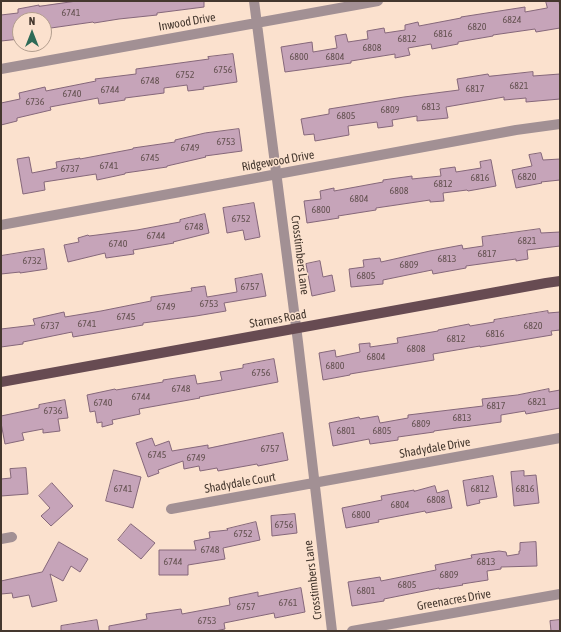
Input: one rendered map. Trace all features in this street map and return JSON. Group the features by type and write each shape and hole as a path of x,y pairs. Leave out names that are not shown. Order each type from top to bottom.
{"main road":[{"name":"Starnes Road","path":"1,382 560,281"}],"street":[{"name":"Crosstimbers Lane","path":"254,1 296,329 332,631"},
{"name":"Inwood Drive","path":"1,69 378,1"},
{"name":"Ridgewood Drive","path":"1,225 516,130 560,124"},
{"name":"Shadydale Drive","path":"314,483 560,438"},
{"name":"Shadydale Court","path":"171,509 314,483"},
{"path":"1,539 12,537"},
{"name":"Greenacres Drive","path":"352,631 560,594"}],"building":[{"path":"77,1 204,1 204,7 157,13 157,15 52,28 52,12 18,12 18,9"},
{"path":"546,1 559,1 560,28 536,32 535,29 493,35 432,49 431,44 408,48 410,55 395,58 395,54 351,61 351,63 285,72 281,47 312,42 313,52 337,48 335,36 346,34 348,42 368,39 367,31 384,28 385,33 405,30 405,25 418,22 419,26 461,17 525,7 525,12 547,8"},
{"path":"12,14 12,40 1,41 1,15"},
{"path":"233,54 237,82 203,87 204,89 188,91 187,85 164,88 164,93 125,98 125,100 99,104 98,98 50,107 51,110 17,118 17,121 1,125 1,103 20,99 19,93 45,87 46,91 96,81 95,79 136,74 136,69 209,59 208,57"},
{"path":"533,72 533,76 560,74 560,99 526,102 526,98 504,100 504,97 446,107 448,118 417,121 417,116 392,120 393,126 378,128 377,122 348,126 349,135 315,141 314,134 304,135 301,119 329,114 329,109 459,90 457,79 488,74 489,76"},
{"path":"239,129 242,151 205,156 206,157 167,167 125,173 97,180 96,174 44,182 45,190 23,194 17,159 29,157 32,173 57,168 56,162 175,142 175,140 205,133"},
{"path":"541,153 543,160 560,159 560,180 541,182 542,183 516,188 512,170 532,166 529,155"},
{"path":"491,160 496,186 468,191 443,193 444,201 430,202 430,200 376,208 376,210 307,223 304,201 321,199 320,191 334,188 334,191 383,182 383,180 412,176 412,179 441,176 440,169 455,167 456,172 481,168 480,162"},
{"path":"254,203 260,237 245,240 243,230 227,233 223,208"},
{"path":"205,214 209,233 173,242 174,243 133,250 134,254 106,258 105,253 68,262 64,245 79,242 78,238 88,235 137,230 180,222 180,220"},
{"path":"540,229 541,233 560,232 560,246 527,250 528,259 516,261 516,259 466,266 466,268 433,274 432,270 383,280 383,284 351,287 349,269 364,267 363,260 380,258 381,262 462,245 463,249 483,246 482,237"},
{"path":"44,249 47,269 1,274 1,256"},
{"path":"320,261 323,277 332,275 335,291 312,296 306,264"},
{"path":"262,274 266,296 224,303 226,311 143,323 143,325 73,337 72,332 23,342 23,344 1,347 1,329 35,325 33,319 64,312 65,317 101,311 151,301 151,297 192,291 191,288 205,286 207,297 237,292 235,279"},
{"path":"548,311 548,313 560,312 560,330 551,331 552,335 433,354 434,360 323,380 319,353 335,350 336,357 360,352 359,344 370,343 370,347 398,343 397,338 469,324 470,326 494,322 494,320"},
{"path":"274,359 278,382 139,409 140,414 112,420 113,424 102,427 102,422 97,423 95,411 90,412 87,395 195,375 197,384 222,380 220,372 243,368 243,365"},
{"path":"549,389 549,392 560,390 560,408 526,414 525,411 501,415 501,422 398,437 398,440 370,444 369,439 333,446 329,423 359,417 360,419 378,416 380,423 408,418 408,415 483,406 482,399 517,395"},
{"path":"65,400 68,418 58,419 60,431 43,433 43,429 22,433 24,440 5,444 1,416 39,408 39,405"},
{"path":"283,433 288,460 258,466 257,464 218,471 217,468 200,471 199,466 184,469 183,461 158,470 159,473 148,477 136,443 152,438 155,446 169,441 172,451 208,445 208,448"},
{"path":"26,468 28,494 1,496 1,479 11,478 10,469"},
{"path":"114,470 141,477 133,508 106,501"},
{"path":"524,471 524,476 536,475 539,503 514,506 511,472"},
{"path":"493,476 497,497 479,500 480,503 467,506 463,481"},
{"path":"52,483 73,506 51,526 41,516 50,508 39,496"},
{"path":"435,486 437,493 448,490 452,508 426,513 425,511 346,528 342,508 382,500 381,496"},
{"path":"295,514 297,533 272,536 271,516"},
{"path":"256,522 260,540 223,548 225,559 188,565 188,575 159,575 159,550 196,550 194,541 210,538 209,532 228,530 227,529"},
{"path":"131,524 155,543 141,559 118,540"},
{"path":"59,542 88,559 80,572 71,566 63,581 50,574 57,601 32,607 29,595 13,598 12,593 1,594 1,581 42,572"},
{"path":"536,542 537,566 501,567 501,569 487,571 488,580 439,588 384,599 384,601 352,606 348,582 380,577 381,581 436,570 435,565 472,558 471,555 499,551 506,552 507,556 519,554 520,543"},
{"path":"301,588 305,612 275,618 274,613 224,623 225,629 215,631 109,631 109,626 147,619 146,614 181,609 182,614 230,605 229,598 258,592 258,596"},
{"path":"97,620 99,631 61,631 61,626"},
{"path":"560,620 560,631 551,631 550,621"}]}
